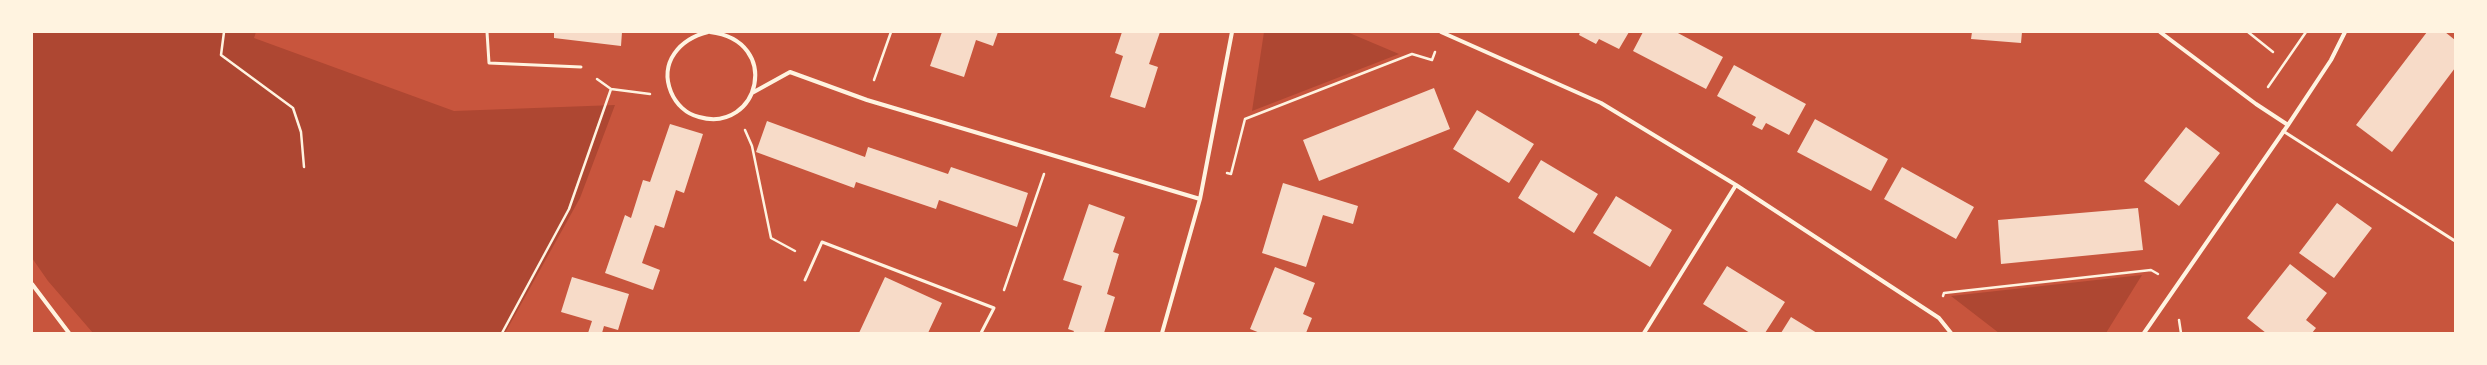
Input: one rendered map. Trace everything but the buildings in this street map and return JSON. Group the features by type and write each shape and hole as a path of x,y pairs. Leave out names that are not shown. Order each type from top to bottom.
{"street":[{"path":"709,32 724,34 737,40 748,51 754,64 756,79 752,93 744,106 720,119 706,120 693,116 681,108 673,97 668,84 668,70 672,55 681,44 694,35 709,32"},
{"path":"1162,333 1207,171 1232,32"},
{"path":"1441,32 1601,103 1736,185 1939,318 1951,333"},
{"path":"2160,32 2256,104 2288,125"},
{"path":"2144,333 2288,125 2331,60 2346,32"},
{"path":"752,93 790,72 867,100 1200,199"},
{"path":"1644,333 1736,185"},
{"path":"32,284 69,333"}],"lane":[{"path":"487,32 489,63 581,67"},
{"path":"2283,131 2455,241"},
{"path":"805,280 822,242 994,308 981,333"}],"path":[{"path":"224,32 221,55 293,108 301,132 304,168"},
{"path":"867,100 891,32"},
{"path":"1207,171 1231,174 1245,118 1412,54 1432,60 1441,32"},
{"path":"2248,32 2273,52"},
{"path":"2256,104 2306,32"},
{"path":"502,333 569,209 611,89 652,94 681,108"},
{"path":"737,111 752,146 771,238 814,260"},
{"path":"994,308 1001,297 1051,155"},
{"path":"1939,318 1944,292 2151,270 2176,286"}],"shaded area":[{"path":"32,32 256,32 254,38 454,111 615,105 580,198 505,333 93,333 48,281 32,258"},
{"path":"1264,32 1347,32 1399,54 1252,111"},
{"path":"2142,275 2106,333 1999,333 1951,296"}]}
